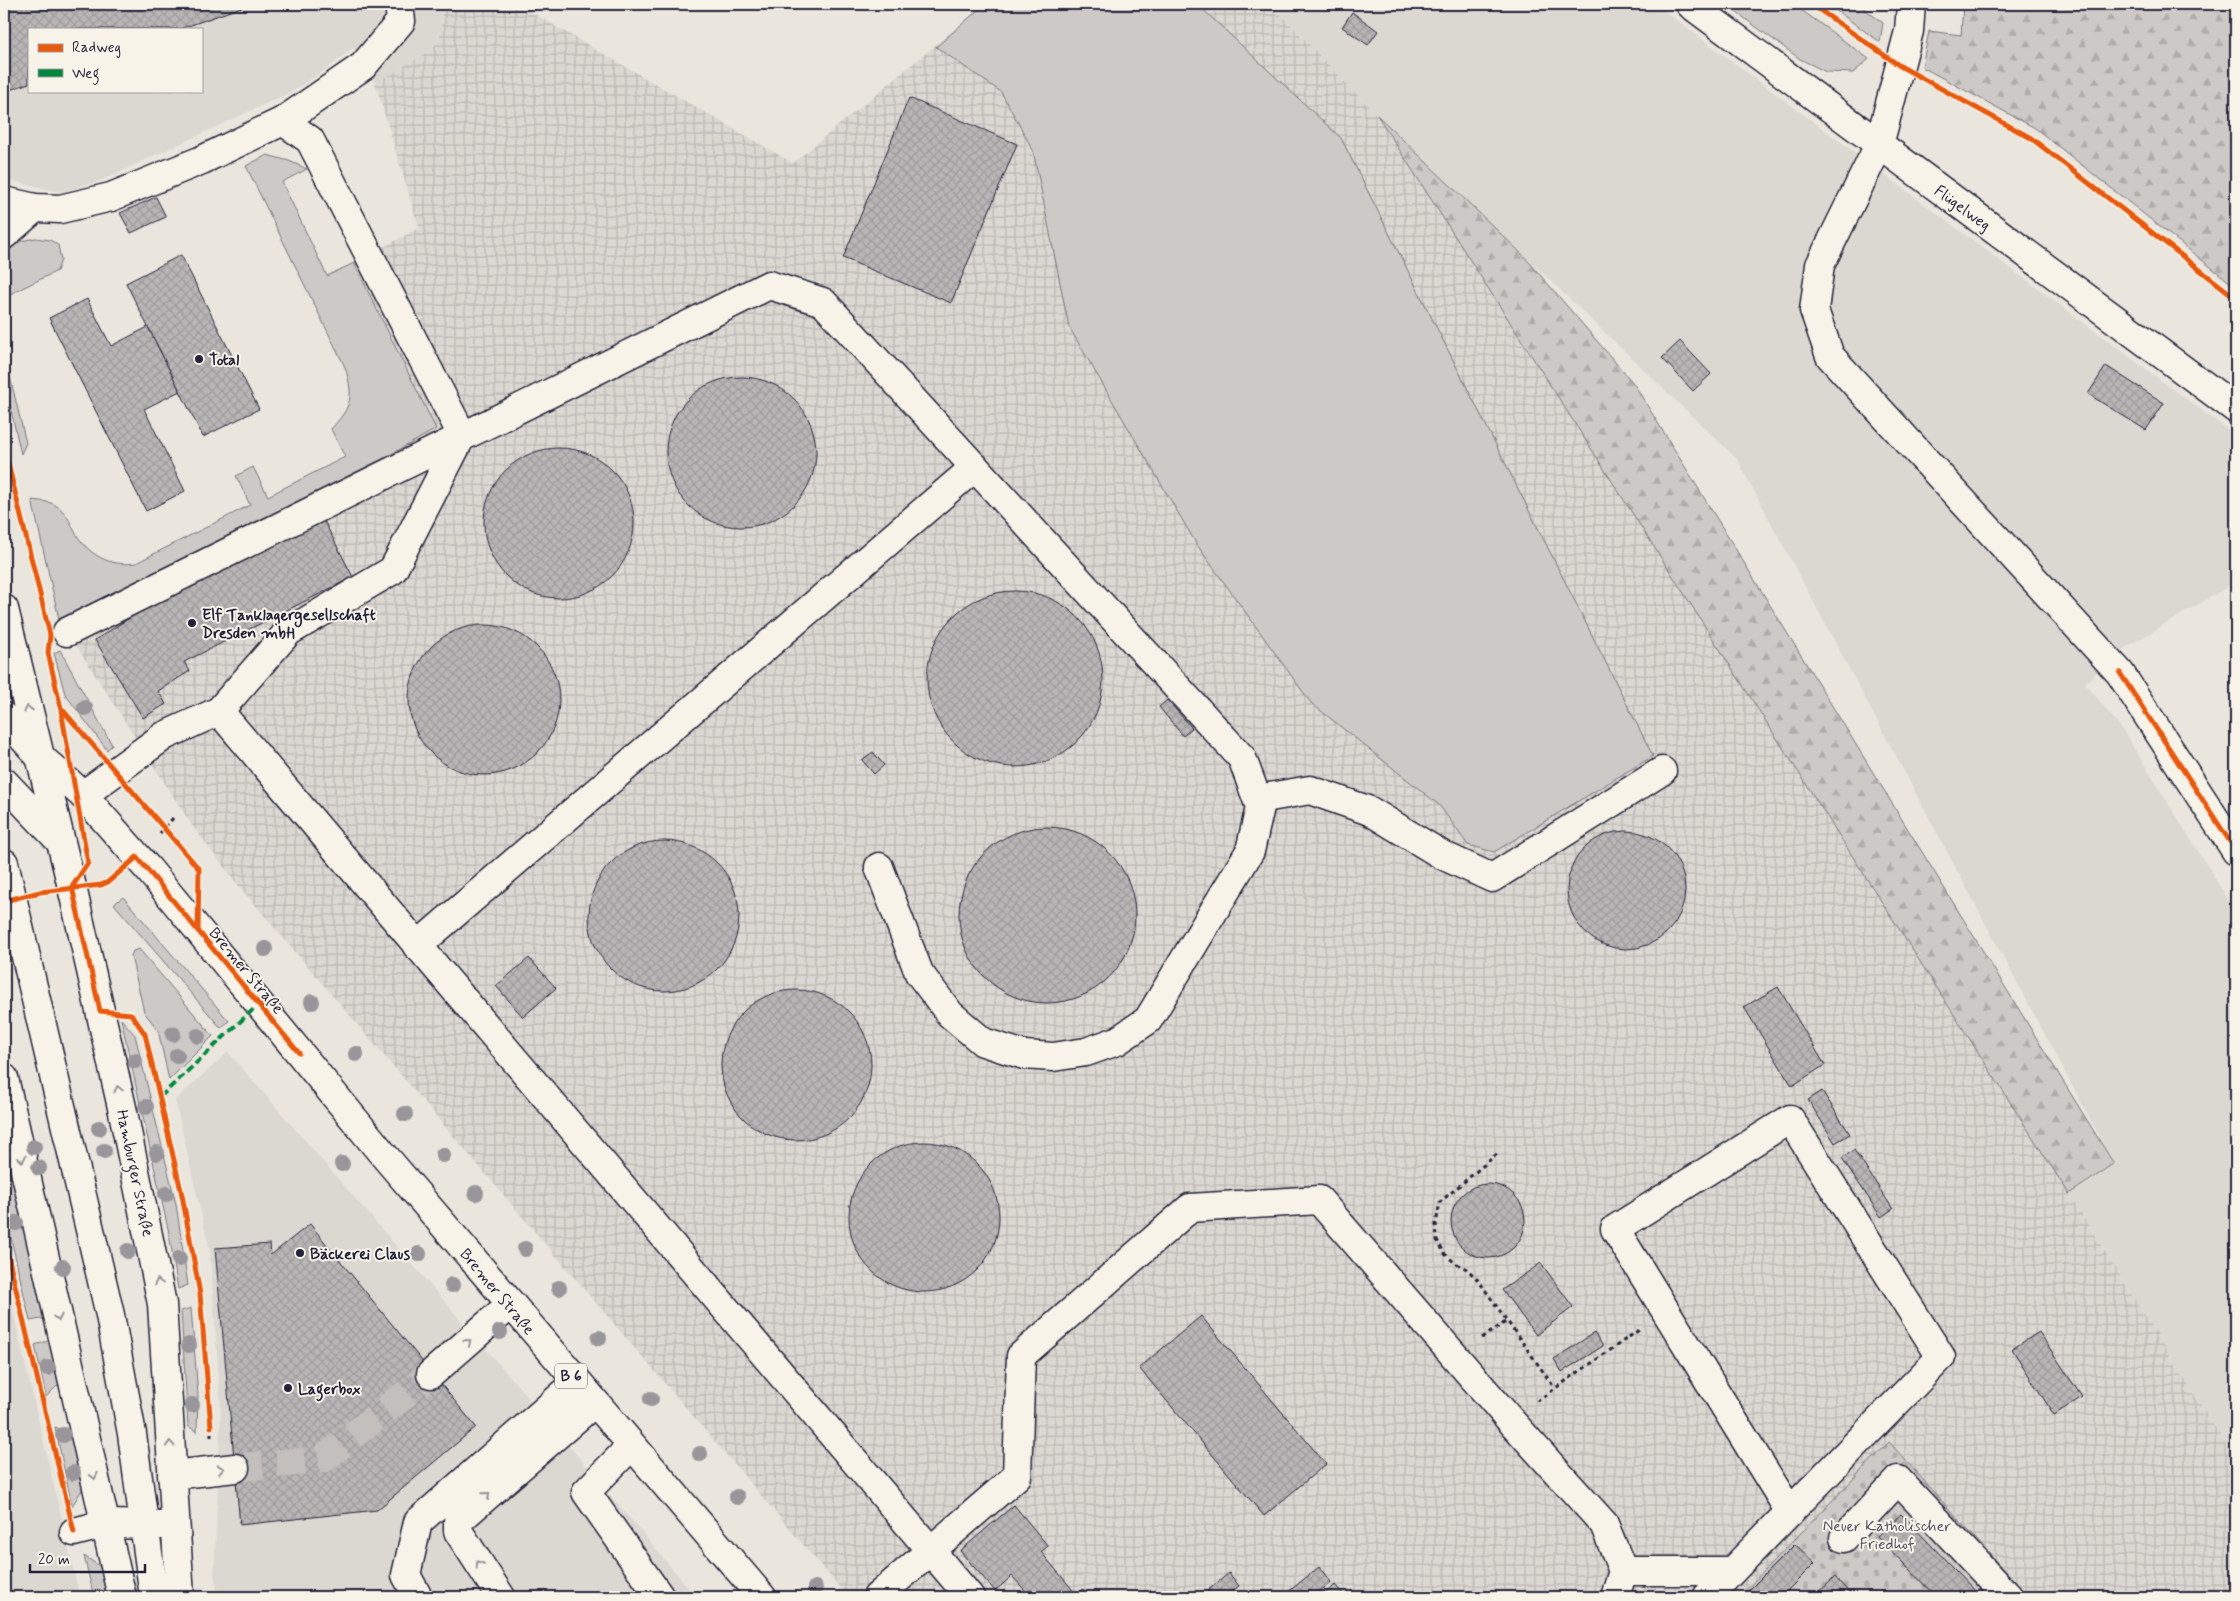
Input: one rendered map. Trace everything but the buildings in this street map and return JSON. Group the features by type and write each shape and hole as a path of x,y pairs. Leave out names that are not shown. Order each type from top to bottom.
{"main road":[{"path":"4,202 35,208 60,209 111,197 202,160 284,121 364,66 401,21 399,4"},
{"name":"Flügelweg","path":"1690,4 2236,409"},
{"path":"1911,4 1910,31 1879,145 1820,265 1814,310 1830,356 2120,673 2234,842"},
{"path":"284,121 310,140 462,435"},
{"path":"4,235 35,208"},
{"path":"67,632 769,284 823,302 1242,758 1260,807 1250,851 1148,1020 1117,1041 1086,1052 1053,1057 1024,1054 983,1042 950,1014 919,973 879,867"},
{"path":"83,795 164,736 219,712 288,632 393,570 462,435"},
{"path":"418,946 975,468"},
{"name":"Hamburger Straße","path":"4,609 123,1112 162,1304 180,1597"},
{"path":"219,712 970,1597"},
{"name":"Hamburger Straße","path":"4,717 40,757"},
{"name":"Bremer Straße","path":"40,757 83,795 149,870 510,1305 762,1597"},
{"path":"1258,799 1310,790 1370,811 1442,855 1492,878 1662,771"},
{"path":"4,782 60,841"},
{"path":"4,863 110,1316 132,1434 154,1597"},
{"path":"4,1078 122,1597"},
{"path":"1707,1597 1732,1571 1790,1512 1941,1357 1790,1119 1615,1229 1790,1512"},
{"path":"877,1597 1017,1476 1021,1356 1190,1208 1319,1200 1510,1421 1604,1524 1623,1571 1615,1597"},
{"path":"431,1374 510,1305"},
{"path":"418,1597 406,1575 418,1522 577,1382"},
{"path":"501,1597 458,1531 458,1521 594,1403"},
{"path":"631,1446 586,1492 660,1597"},
{"path":"172,1476 235,1468"},
{"path":"1844,1538 1898,1480 2008,1597"},
{"path":"74,1532 105,1524 176,1525"},
{"path":"1623,1571 1732,1571"}],"path":[{"path":"158,821 170,835"},
{"path":"1497,1154 1476,1169 1440,1202 1436,1224 1438,1240 1445,1254 1455,1263 1467,1269 1478,1280 1554,1388"},
{"path":"1510,1421 1554,1388 1666,1312"}],"shaded area":[{"path":"4,4 441,4 442,31 433,49 375,83 353,48 327,69 293,91 98,182 61,192 13,181 4,183"},
{"path":"441,4 517,4 793,163 985,4 1271,4 1377,115 2069,1194 2236,1461 2236,1597 2028,1597 1889,1443 1739,1597 848,1597 237,884 191,824 59,619 388,456 436,429 354,263 419,228 375,83 433,49 442,31"},
{"path":"1271,4 1655,4 2236,436 2236,582 2125,648 2085,683 2122,729 2236,912 2236,1461 2069,1194 2114,1164 1737,459 1377,115"},
{"path":"228,1052 538,1409 696,1597 219,1597 214,1575 221,1411 210,1252 175,1100"},
{"path":"4,1273 29,1380 80,1597 4,1597"}],"green space":[{"path":"985,4 1197,4 1341,138 1653,756 1494,852 1468,845 1439,805 1311,703 1197,545 1069,327 1033,150 1001,92 936,47"},
{"path":"1725,4 1793,4 1869,59 1853,73 1826,72 1800,59"},
{"path":"1827,4 1858,4 1883,23 1880,42"},
{"path":"1963,4 2236,4 2236,287 2035,128 1922,67 1929,31 1961,35"},
{"path":"1377,115 1523,255 1634,384 2114,1164 2069,1194"},
{"path":"267,155 289,161 307,169 282,182 327,276 354,263 436,429 388,456 59,619 32,500 44,501 59,507 80,540 101,558 117,563 136,563 250,505 236,476 253,467 268,496 345,457 331,429 343,414 349,401 350,386 345,367 246,166"},
{"path":"36,238 50,240 58,245 61,260 57,271 4,297 4,251 20,241"},
{"path":"4,352 26,443 21,454 4,380"},
{"path":"60,650 112,745 107,750 65,694 54,653"},
{"path":"123,897 229,1021 221,1028 114,904"},
{"path":"139,949 213,1036 169,1080 158,1030 144,1012 131,956 133,951"},
{"path":"121,1019 135,1035 176,1204 188,1285 178,1289 169,1233"},
{"path":"4,1135 47,1318 30,1321 4,1208"},
{"path":"191,1308 198,1395 197,1432 188,1426 181,1311"},
{"path":"51,1340 61,1382 46,1397 35,1345"},
{"path":"55,1427 73,1434 85,1485 72,1506"},
{"name":"Neuer Katholischer Friedhof","path":"1889,1442 2028,1597 1739,1597"},
{"path":"84,1556 104,1569 111,1597 94,1597"}],"tunnel":[{"path":"235,1468 323,1459 431,1374"}],"marked path":[{"path":"160,1097 259,1004"}],"cycle path":[{"path":"1811,4 1900,66 2031,138 2236,298"},
{"path":"4,447 50,635 48,653 61,708 199,869 198,931"},
{"path":"2120,673 2236,851"},
{"path":"61,710 88,863 72,887"},
{"path":"4,901 40,892 101,885 108,882 137,857 299,1053"},
{"path":"72,887 100,1011 131,1014 145,1034 182,1195 200,1294 211,1427"},
{"path":"4,1239 74,1532"}],"place":[{"name":"Total","path":"199,359"},
{"name":"Elf Tanklagergesellschaft Dresden mbH","path":"192,623"},
{"name":"Bäckerei Claus","path":"300,1253"},
{"name":"Lagerbox","path":"288,1388"}]}
